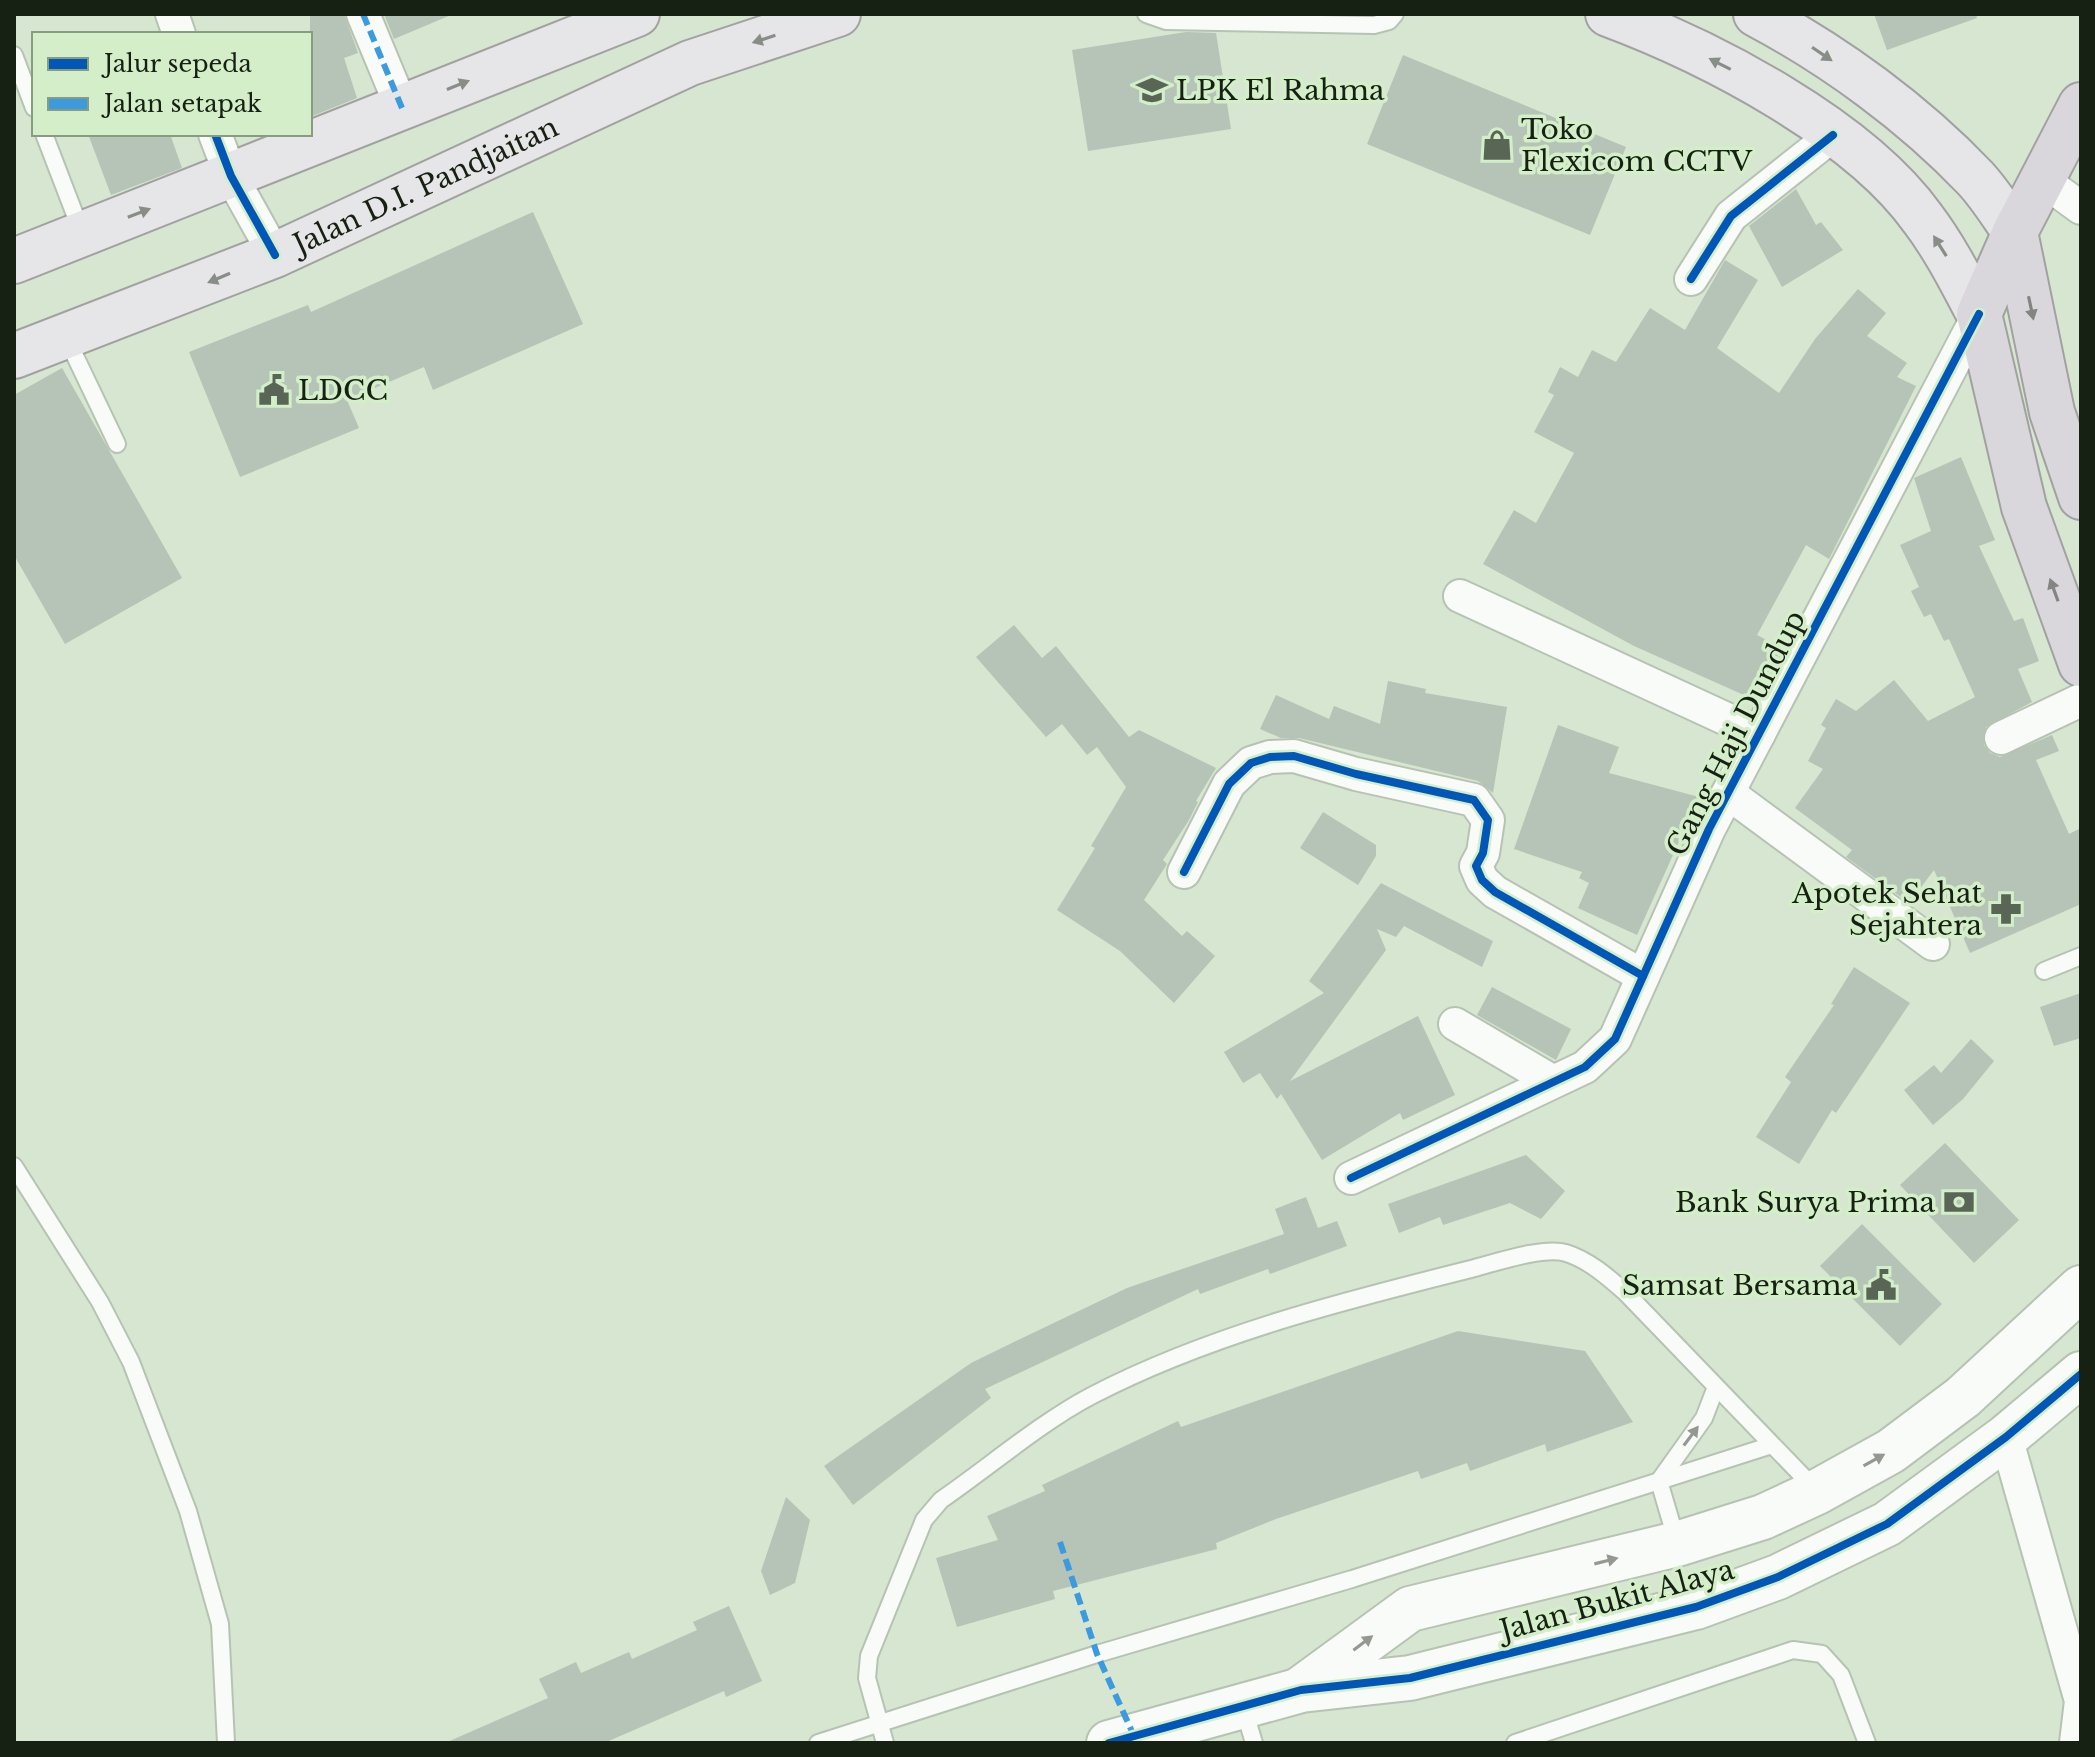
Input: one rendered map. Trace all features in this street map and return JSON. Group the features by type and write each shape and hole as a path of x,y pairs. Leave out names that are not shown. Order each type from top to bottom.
{"highway":[{"path":"2081,105 2015,232 1979,314 2024,507 2081,664"},
{"path":"2015,232 2052,412 2081,497"}],"main road":[{"path":"14,261 637,14"},
{"name":"Jalan D.I. Pandjaitan","path":"14,356 275,255 690,63 838,14"},
{"path":"1608,14 1662,34 1762,85 1874,165 1922,217 1979,314"},
{"path":"1756,14 1826,57 1930,134 1977,181 2015,232"}],"street":[{"path":"363,14 402,108"},
{"path":"1691,279 1731,216 1833,135"},
{"path":"216,136 231,176 275,255"},
{"path":"2044,181 2081,208"},
{"name":"Gang Haji Dundup","path":"1351,1178 1585,1067 1615,1039 1728,793 1979,314"},
{"path":"1460,596 1759,734"},
{"path":"2001,738 2081,700"},
{"path":"1184,872 1229,784 1251,763 1294,756 1398,784 1474,800 1488,820 1483,853 1476,866 1482,880 1495,892 1643,976"},
{"path":"1728,793 1933,944"},
{"path":"1455,1024 1552,1081"},
{"name":"Jalan Bukit Alaya","path":"1109,1743 1248,1725 1410,1609 1677,1544 1763,1517 1817,1492 1891,1451 1963,1397 2081,1288"},
{"name":"Jalan Bukit Alaya","path":"1301,1690 1410,1678 1696,1607 1778,1577 1887,1524 2006,1437 2081,1374"},
{"path":"2006,1437 2081,1701 2076,1743"},
{"path":"1677,1544 1696,1607"}],"lane":[{"path":"1146,14 1166,21 1374,25 1389,21 1395,14"},
{"path":"14,55 32,103"},
{"path":"45,136 83,235"},
{"path":"65,336 117,444"},
{"path":"2044,971 2081,956"},
{"path":"14,1166 100,1302 131,1362 188,1511 220,1624 226,1743"},
{"path":"885,1743 867,1678 869,1656 924,1520 941,1500 1087,1399 1217,1343 1392,1289 1523,1256 1564,1252 1615,1283 1817,1492"},
{"path":"1659,1481 1704,1418 1716,1387"},
{"path":"818,1743 1772,1445"},
{"path":"1659,1481 1677,1544"},
{"path":"1515,1743 1793,1650 1822,1654 1841,1675 1867,1743"}],"building":[{"path":"310,14 344,14 358,53 344,58 357,98 312,116 312,32"},
{"path":"384,14 451,14 451,15 394,39"},
{"path":"1874,14 1976,14 1977,18 1887,50"},
{"name":"LPK El Rahma","path":"1186,32 1216,33 1231,129 1088,151 1072,50"},
{"name":"Toko Flexicom CCTV","path":"1403,55 1626,147 1590,235 1367,144"},
{"path":"89,136 171,136 182,168 111,195"},
{"path":"1796,189 1816,225 1821,222 1843,250 1782,287 1749,226"},
{"path":"533,212 583,324 433,390 424,367 347,400 359,428 240,477 189,352 308,305 311,312"},
{"path":"1725,260 1758,280 1717,348 1779,393 1815,339 1858,289 1886,313 1867,336 1907,363 1897,377 1916,386 1829,559 1806,545 1757,635 1782,648 1755,700 1634,646 1483,564 1514,510 1536,523 1574,453 1534,432 1554,395 1548,392 1560,367 1578,377 1592,350 1616,362 1650,308 1685,330"},
{"path":"62,368 182,578 65,644 14,555 14,395"},
{"path":"1961,457 1995,540 1979,546 2014,621 2023,618 2039,661 2018,669 2032,702 1986,727 1984,745 1990,753 2000,757 2052,735 2059,751 2036,760 2069,834 2081,828 2081,904 1970,953 1934,870 1909,903 1846,857 1852,850 1795,808 1823,769 1808,761 1826,728 1821,725 1836,699 1856,711 1894,680 1928,721 1975,697 1949,639 1944,641 1931,614 1924,617 1911,591 1919,587 1900,545 1931,531 1914,478"},
{"path":"1014,625 1042,658 1056,646 1129,737 1139,730 1216,768 1196,801 1189,820 1163,860 1167,864 1144,900 1182,936 1187,931 1215,956 1174,1003 1120,951 1057,910 1095,848 1091,846 1126,787 1097,747 1087,755 1062,724 1046,737 976,657"},
{"path":"1388,681 1426,689 1425,693 1507,707 1493,793 1478,781 1299,738 1281,738 1260,729 1276,695 1329,719 1334,706 1380,724"},
{"path":"1558,725 1619,747 1609,773 1699,797 1637,935 1578,908 1589,883 1579,878 1582,872 1514,849"},
{"path":"1323,812 1376,845 1376,856 1358,885 1300,848"},
{"path":"1381,883 1493,941 1482,967 1404,926 1396,937 1377,929 1386,950 1290,1081 1418,1016 1455,1095 1403,1120 1400,1113 1322,1160 1281,1094 1277,1099 1260,1073 1243,1083 1224,1052 1324,993 1309,981"},
{"path":"1854,967 1910,1003 1836,1113 1832,1110 1799,1164 1756,1137 1791,1082 1785,1077 1834,1005 1831,1004"},
{"path":"1492,987 1571,1029 1556,1060 1477,1015"},
{"path":"2081,993 2081,1038 2054,1046 2040,1007"},
{"path":"1971,1039 1994,1061 1963,1099 1933,1125 1904,1090 1934,1065 1941,1073"},
{"name":"Bank Surya Prima","path":"1945,1143 2019,1220 1974,1263 1900,1185"},
{"path":"1526,1155 1565,1191 1541,1219 1510,1203 1443,1225 1440,1217 1399,1233 1388,1204"},
{"path":"1306,1197 1318,1228 1337,1221 1347,1246 1270,1274 1268,1269 1200,1294 1198,1289 985,1389 991,1398 853,1505 824,1466 971,1363 1127,1288 1284,1234 1275,1209"},
{"name":"Samsat Bersama","path":"1862,1224 1942,1304 1900,1346 1820,1266"},
{"path":"1458,1331 1585,1351 1633,1422 1547,1452 1545,1444 1470,1471 1467,1463 1421,1479 1418,1471 1276,1519 1216,1543 1217,1549 1053,1591 1055,1599 957,1627 936,1558 998,1540 987,1516 1045,1491 1042,1485 1178,1421 1181,1427"},
{"path":"786,1497 810,1520 795,1583 770,1595 761,1571"},
{"path":"729,1606 762,1681 726,1697 724,1691 604,1743 445,1743 548,1698 539,1679 576,1662 581,1673 629,1652 632,1659 697,1630 693,1622"}],"marked path":[{"path":"363,14 402,108"},
{"path":"1060,1542 1097,1654 1134,1736"}],"cycle path":[{"path":"1691,279 1731,216 1833,135"},
{"path":"216,136 231,176 275,255"},
{"path":"1351,1178 1585,1067 1615,1039 1709,829 1979,314"},
{"path":"1184,872 1229,784 1251,763 1270,757 1294,756 1356,774 1474,800 1488,820 1483,853 1476,866 1482,880 1495,892 1643,976"},
{"path":"1109,1743 1301,1690 1410,1678 1696,1607 1778,1577 1887,1524 2006,1437 2081,1374"}],"place":[{"name":"LPK El Rahma","path":"1152,90"},
{"name":"Toko Flexicom CCTV","path":"1497,145"},
{"name":"LDCC","path":"274,390"},
{"name":"Apotek Sehat Sejahtera","path":"2006,909"},
{"name":"Bank Surya Prima","path":"1959,1202"},
{"name":"Samsat Bersama","path":"1881,1285"}]}
